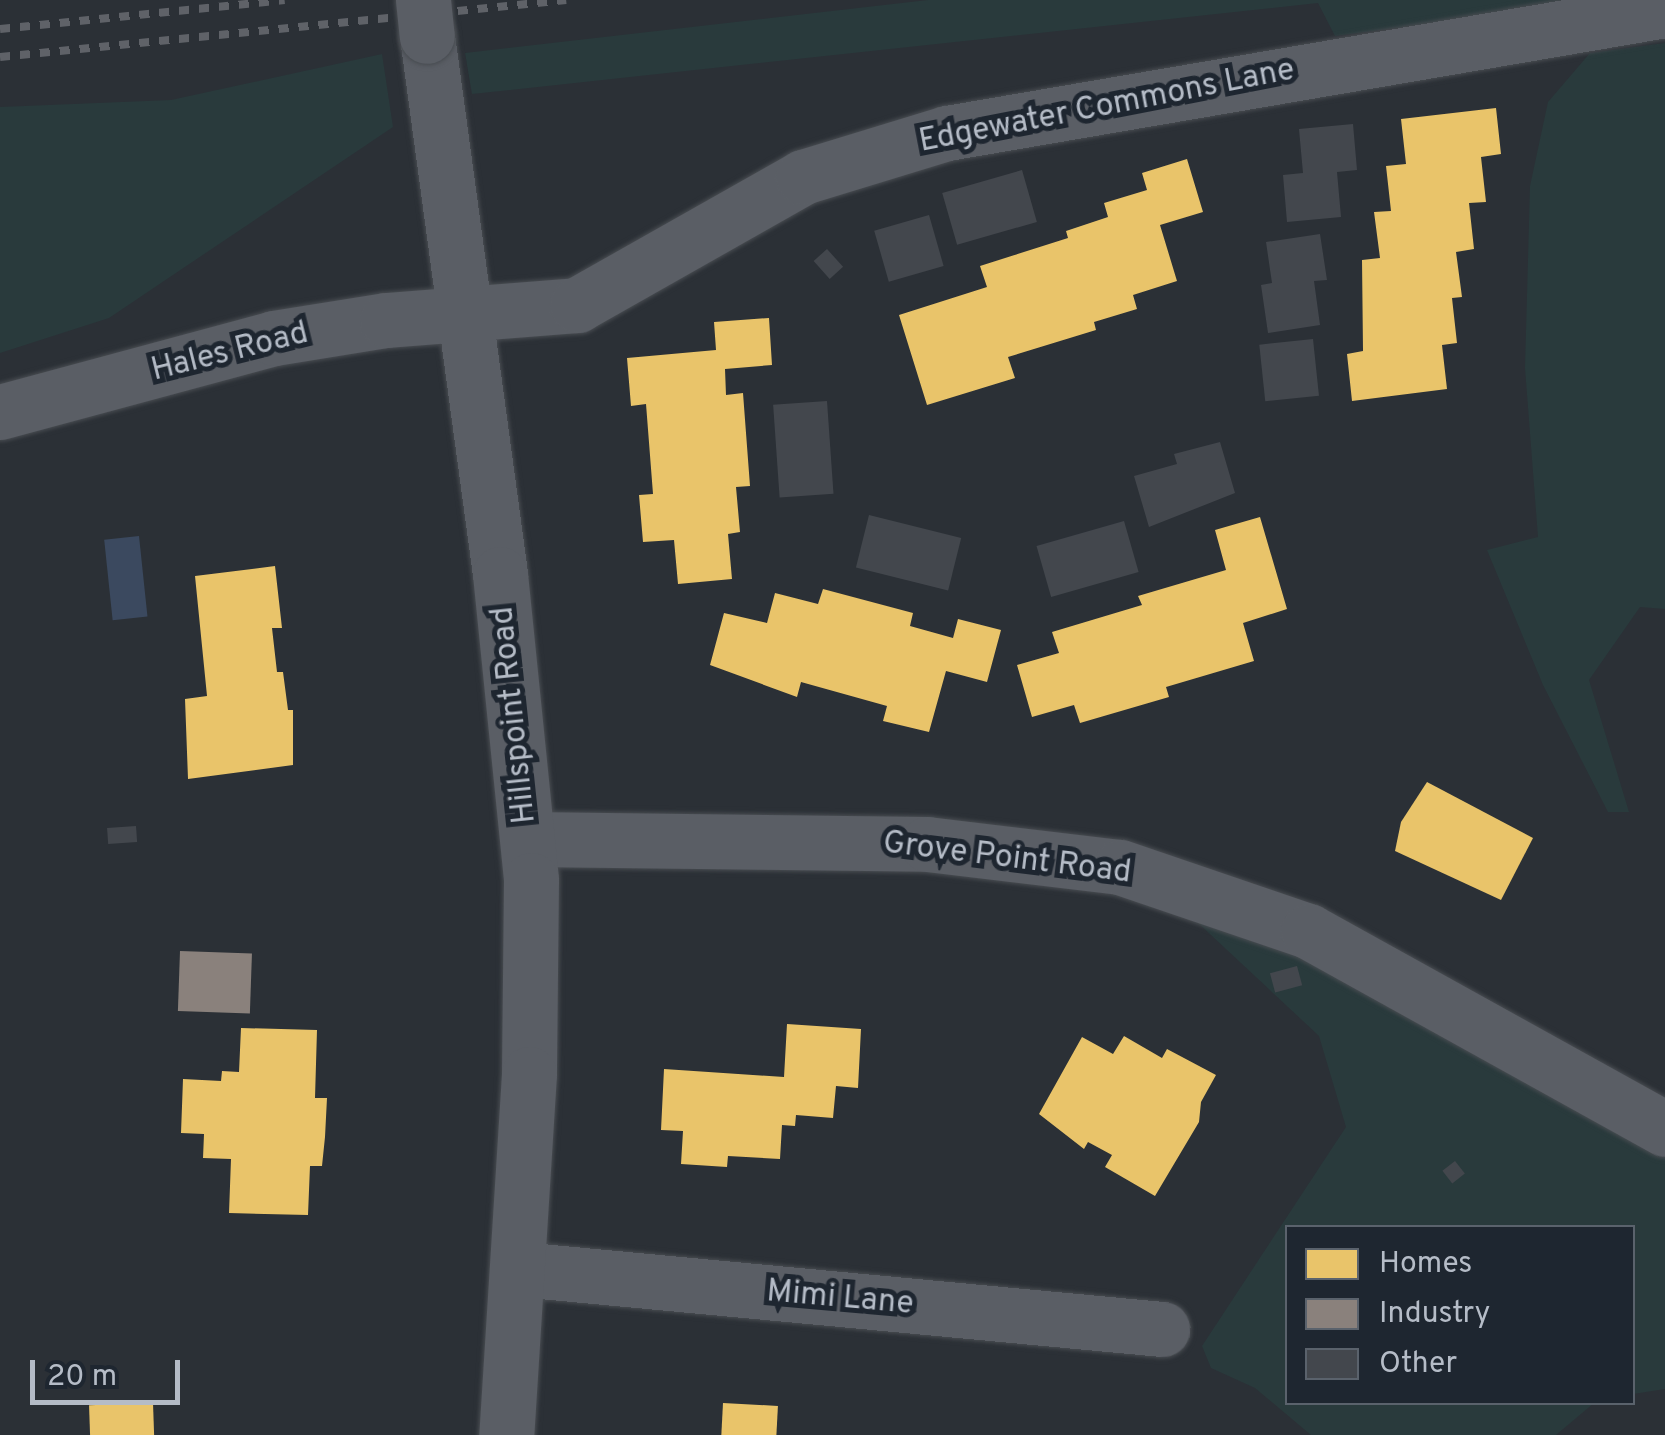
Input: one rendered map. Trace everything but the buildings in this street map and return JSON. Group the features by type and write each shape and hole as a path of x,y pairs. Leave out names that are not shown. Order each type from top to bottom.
{"street":[{"name":"Edgewater Commons Lane","path":"464,312 577,305 803,177 947,133 1665,10"},
{"name":"Hillspoint Road","path":"425,18 528,839 532,977 519,1269 506,1435"},
{"name":"Hales Road","path":"0,412 274,338 464,312"},
{"name":"Grove Point Road","path":"528,839 927,844 1120,867 1308,931 1665,1129"},
{"name":"Mimi Lane","path":"519,1269 1162,1329"}],"shaded area":[{"path":"928,0 1615,0 1335,36 1318,3 472,94 465,53"},
{"path":"1665,43 1665,609 1640,607 1589,680 1629,812 1608,812 1543,685 1487,550 1538,537 1525,368 1530,186 1548,102 1590,53"},
{"path":"382,54 393,127 109,318 0,353 0,107 171,100"},
{"path":"1181,907 1320,960 1665,1155 1665,1389 1635,1394 1635,1225 1285,1225 1285,1405 1592,1405 1556,1435 1311,1435 1255,1388 1211,1368 1202,1346 1346,1127 1319,1036"}],"water":[{"path":"139,536 147,617 113,620 104,540"}],"railway":[{"path":"0,29 285,0"},
{"path":"0,57 566,0"}]}
